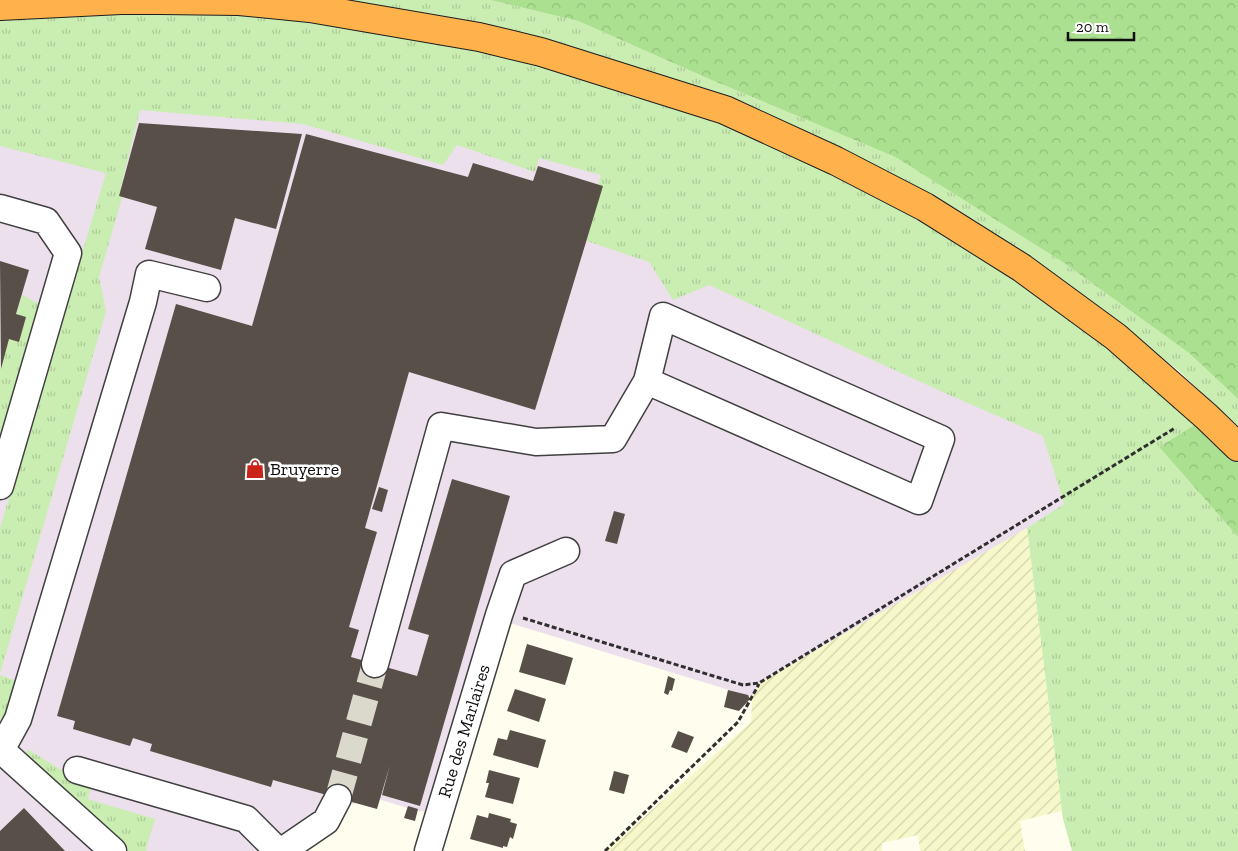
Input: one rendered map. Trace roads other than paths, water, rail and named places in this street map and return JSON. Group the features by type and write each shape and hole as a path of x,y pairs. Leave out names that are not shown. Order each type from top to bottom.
{"highway":[{"path":"0,6 160,0 239,2 310,8 480,37 541,52 725,110 836,161 925,207 1022,268 1116,337 1207,417 1238,447"}],"street":[{"path":"0,208 46,221 68,253 0,486"},
{"path":"113,851 0,750 18,719 143,302 149,274 207,288"},
{"path":"375,664 440,426 536,442 613,439 647,381 663,316 941,439 919,501 647,381"},
{"name":"Rue des Marlaires","path":"428,851 500,611 513,574 566,551"},
{"path":"77,770 246,819 278,851"},
{"path":"282,851 326,821 338,798"}],"tunnel":[{"path":"338,798 375,664"}],"place":[{"name":"Bruyerre","path":"255,469"}]}
